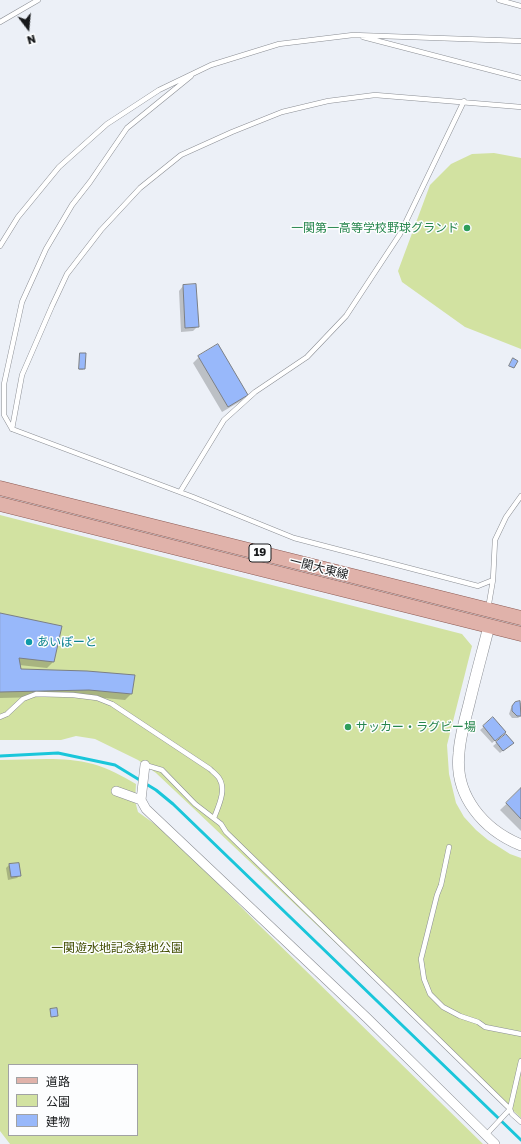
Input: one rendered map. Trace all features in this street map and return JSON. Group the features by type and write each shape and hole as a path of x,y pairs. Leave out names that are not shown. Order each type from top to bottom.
{"main road":[{"name":"一関大東線","path":"0,488 521,618"},
{"name":"一関大東線","path":"0,504 521,634"}],"street":[{"path":"489,626 458,755 460,774 470,803 487,825 507,839 521,845"},
{"path":"145,765 141,800 146,809 489,1132 494,1144"},
{"path":"116,791 141,800"}],"lane":[{"path":"0,22 38,0"},
{"path":"499,0 521,6"},
{"path":"0,246 18,217 59,167 107,124 158,90 211,65 279,44 353,35 521,41"},
{"path":"353,35 521,78"},
{"path":"197,71 127,128 90,182 72,205 46,249 22,302 4,384 4,415 12,429 180,492 294,538 478,586 493,580"},
{"path":"12,429 22,375 67,274 100,230 140,188 182,155 232,132 282,112 328,101 375,95 464,101 521,107"},
{"path":"180,492 224,420 255,392 306,358 346,316 400,234 464,101"},
{"path":"488,610 493,580 495,540 506,517 521,496"},
{"path":"0,717 7,714 23,699 36,694 73,695 97,698 112,704 210,769 220,780 222,791 220,802 214,818"},
{"path":"145,765 162,770 196,804 221,824 226,832 510,1109 512,1114 521,1122"},
{"path":"449,847 441,885 437,895 424,947 422,959 424,979 430,994 442,1007 460,1016 478,1022 485,1027 521,1034"},
{"path":"489,1132 510,1109 521,1061"}],"green space":[{"name":"一関第一高等学校野球グランド","path":"494,153 521,158 521,349 465,327 402,282 398,271 430,185 451,164 472,154"},
{"path":"0,515 462,634 472,646 447,745 449,774 456,803 464,817 476,830 488,840 510,854 521,858 521,1118 156,773 138,760 95,739 76,736 61,740 0,740"},
{"name":"一関遊水地記念緑地公園","path":"59,759 99,766 115,772 136,784 135,801 138,812 170,835 258,924 483,1144 10,1144 0,1131 0,760"}],"building":[{"path":"196,284 199,327 185,328 183,285"},
{"path":"218,344 248,395 228,407 198,356"},
{"path":"80,353 86,353 85,369 79,369"},
{"path":"513,358 518,361 514,368 509,366"},
{"name":"あいぽーと","path":"0,613 62,626 54,662 19,658 21,669 87,671 135,675 132,694 89,690 0,692"},
{"path":"520,701 521,716 517,716 512,711 512,706 515,702"},
{"path":"493,717 506,732 495,741 483,726"},
{"path":"506,734 514,743 503,751 496,742"},
{"path":"521,788 521,819 506,803"},
{"path":"19,863 21,876 11,877 9,864"},
{"path":"57,1008 58,1016 51,1017 50,1009"}],"waterway":[{"path":"0,756 58,753 115,765 156,790 173,804 521,1140"}],"place":[{"name":"一関第一高等学校野球グランド","path":"467,228"},
{"name":"あいぽーと","path":"29,642"},
{"name":"サッカー・ラグビー場","path":"348,727"}]}
